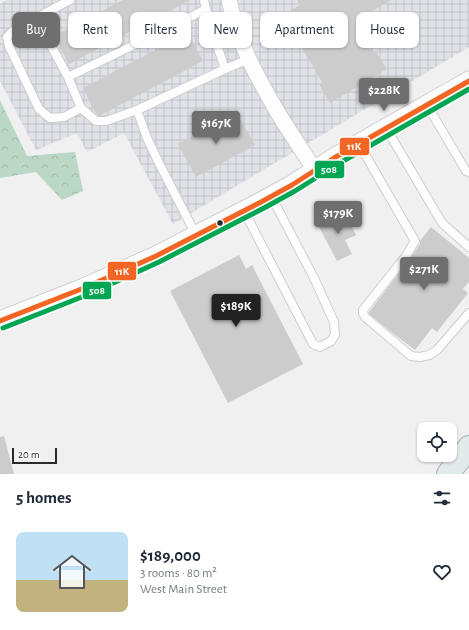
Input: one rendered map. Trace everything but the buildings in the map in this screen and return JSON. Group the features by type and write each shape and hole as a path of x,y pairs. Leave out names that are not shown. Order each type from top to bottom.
{"main road":[{"path":"448,474 469,447"}],"street":[{"path":"229,0 238,35 249,59 265,90 315,170"},
{"path":"0,321 84,288 156,256 244,211 292,185 386,128 469,81"}],"lane":[{"path":"47,12 70,0"},
{"path":"204,0 225,69"},
{"path":"68,77 206,9"},
{"path":"12,32 7,37 9,46 39,109 50,118 64,118 81,108"},
{"path":"52,48 68,77 81,108 96,120 106,121 138,110 249,59"},
{"path":"426,105 466,172 469,172"},
{"path":"138,110 147,138 196,235"},
{"path":"386,128 442,222 469,247"},
{"path":"359,144 415,241 406,256 363,310 365,317 412,356 420,357 429,355 436,350 469,313"},
{"path":"244,211 313,344 320,347 331,341 335,334 334,322 314,278 272,196"}],"shaded area":[{"path":"6,0 469,0 469,47 173,224 124,133 87,152 77,133 36,150 0,81 0,4"}],"green space":[{"path":"0,100 27,156 75,152 83,191 62,200 36,172 0,178"}],"transit line":[{"name":"11K","path":"0,321 84,288 156,256 292,185 334,158 469,81"},
{"name":"508","path":"3,328 87,295 159,262 295,191 338,164 469,89"}]}
